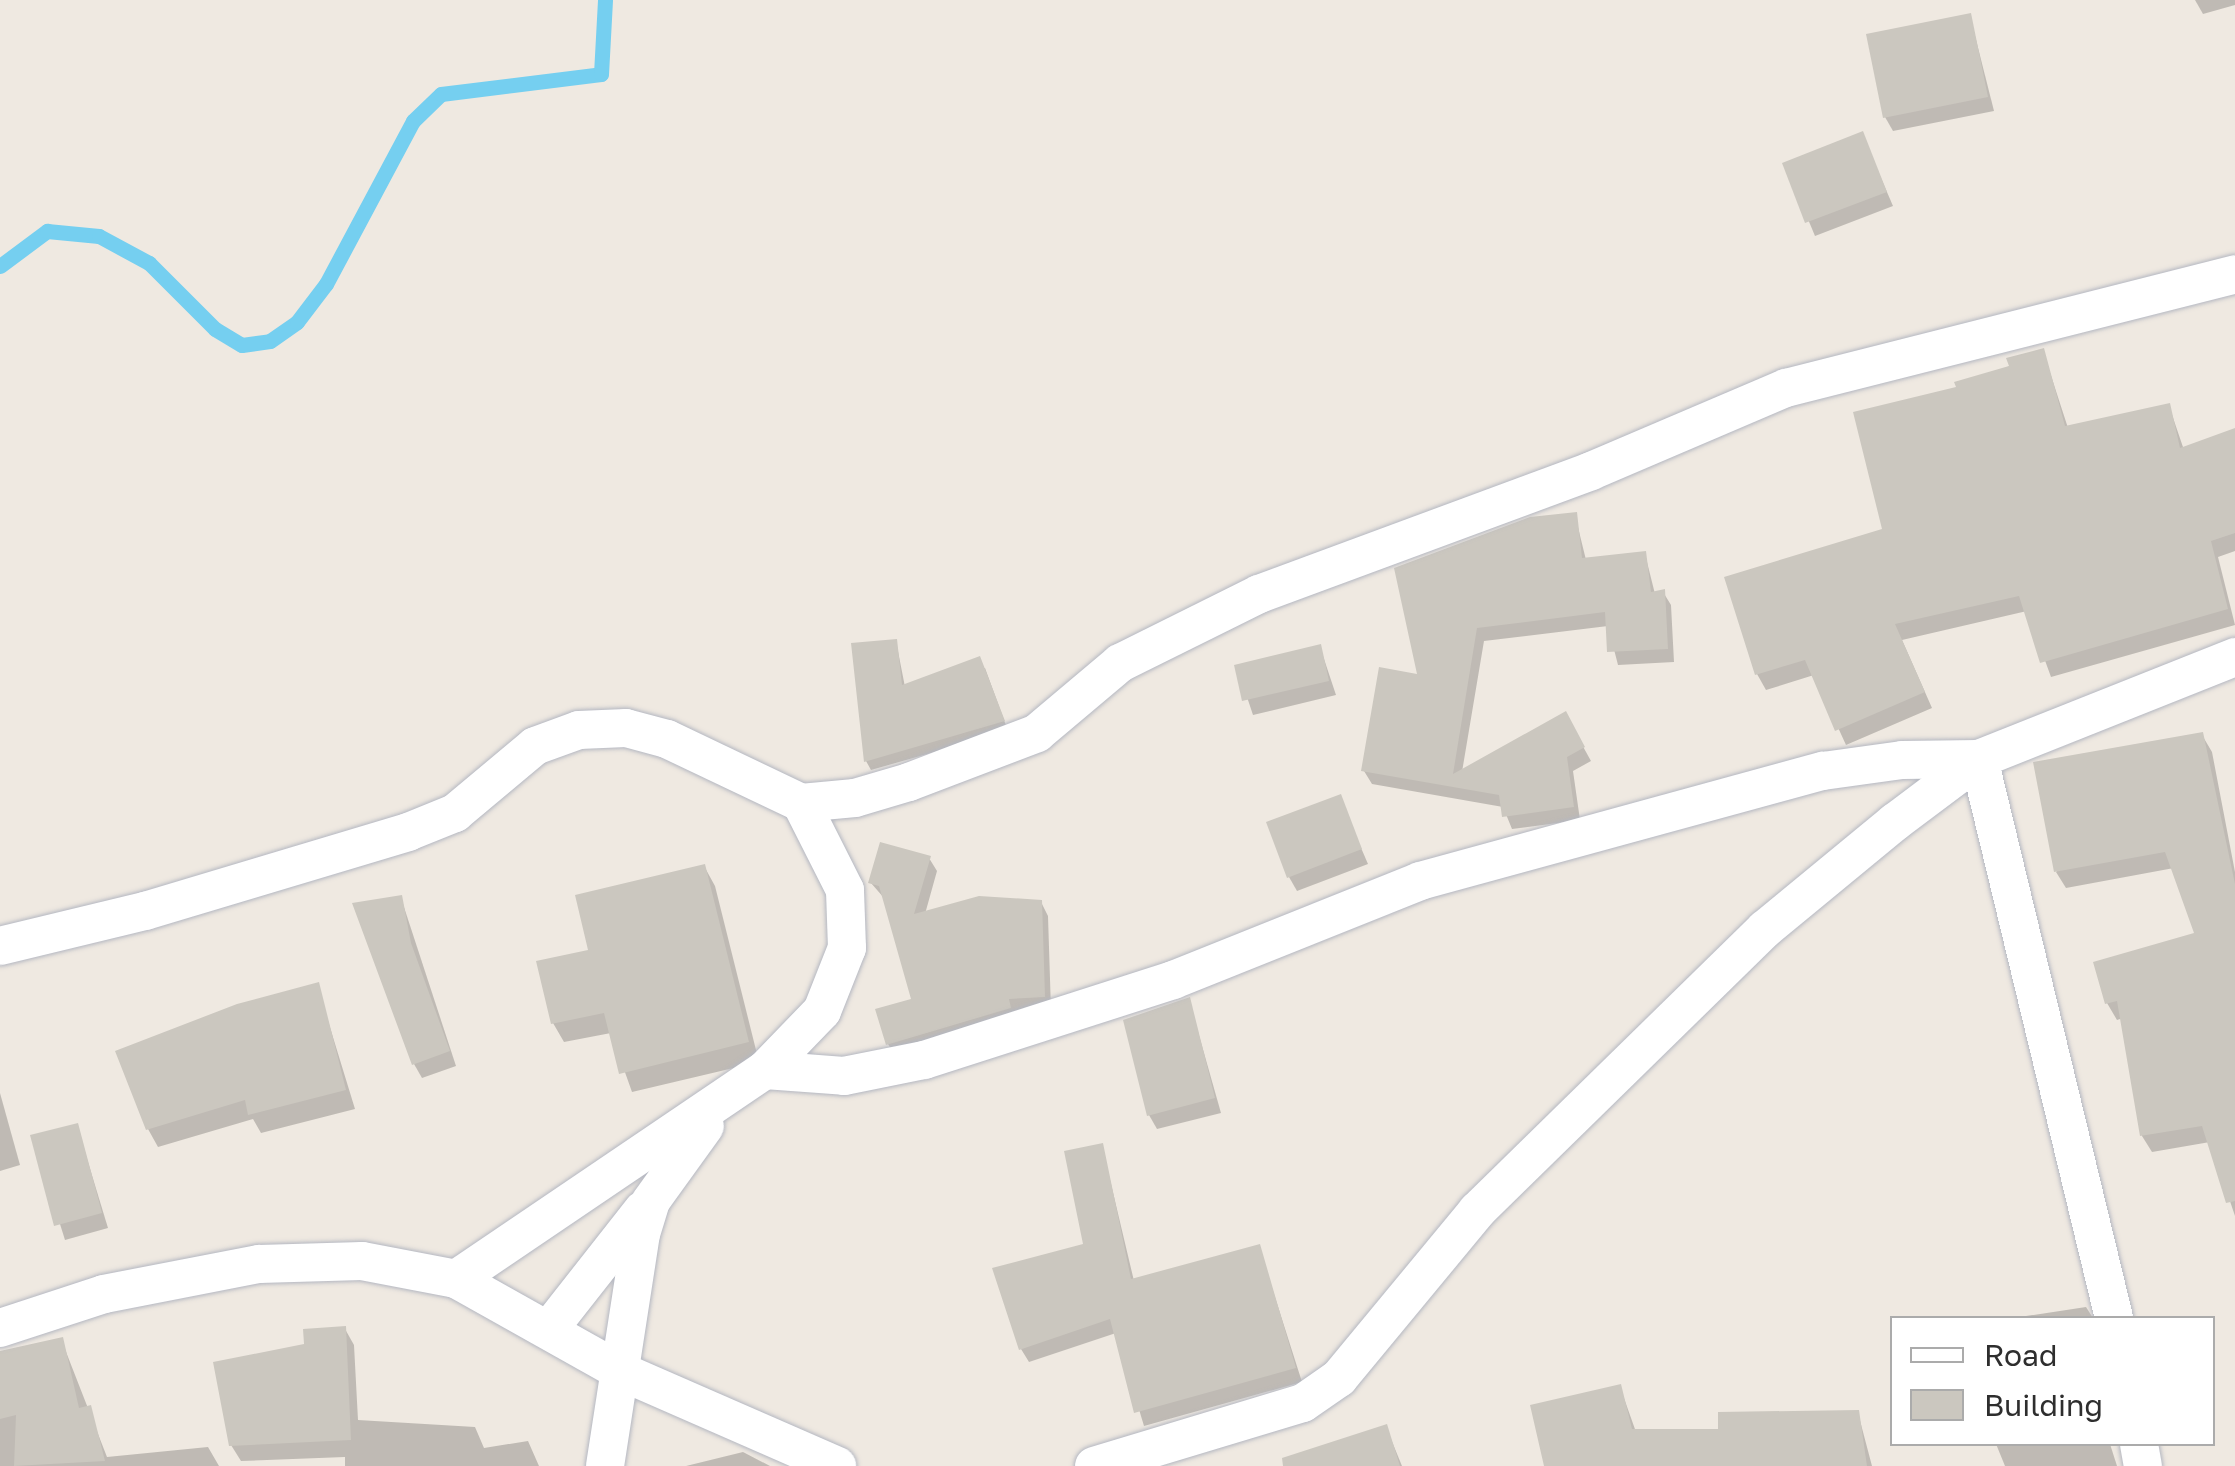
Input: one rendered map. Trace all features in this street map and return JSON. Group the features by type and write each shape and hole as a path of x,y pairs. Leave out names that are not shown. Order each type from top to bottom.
{"street":[{"path":"0,946 145,912 408,832 455,813 534,746 579,730 626,728 667,739 801,804 854,798 1037,733 1120,663 1258,594 1591,471 1786,388 2235,274"},
{"path":"1109,1464 1303,1403 1339,1378 1477,1210 1765,929 1979,760 2235,657"},
{"path":"765,1070 844,1076 924,1060 1173,980 1420,882 1824,771 1902,760 1979,760"},
{"path":"1979,760 2114,1316"},
{"path":"456,1279 765,1070 822,1011 847,948 845,890 801,804"},
{"path":"550,1328 732,1093"},
{"path":"605,1466 651,1201"},
{"path":"0,1328 104,1294 259,1264 362,1261 456,1279 550,1328 620,1371 837,1466"}],"building":[{"path":"1971,13 1988,97 1883,118 1866,34"},
{"path":"1863,131 1887,192 1805,223 1782,163"},
{"path":"2044,348 2065,426 2170,403 2180,448 2235,428 2235,533 2211,541 2228,609 2040,663 2019,596 1895,624 1925,692 1835,731 1805,660 1755,675 1724,577 1882,529 1853,412 1956,387 1954,382 2009,366 2006,358"},
{"path":"1577,512 1582,558 1646,551 1651,592 1665,589 1668,649 1607,652 1605,612 1477,628 1453,774 1566,711 1585,747 1567,757 1574,807 1502,817 1499,795 1361,771 1379,667 1417,674 1394,568 1530,517"},
{"path":"897,639 902,685 980,656 1005,721 864,762 851,643"},
{"path":"1321,644 1329,681 1242,701 1234,665"},
{"path":"2203,732 2235,884 2235,1201 2226,1203 2202,1126 2140,1136 2117,1001 2105,1004 2093,962 2194,933 2165,852 2054,872 2033,762"},
{"path":"1341,794 1362,849 1287,878 1266,822"},
{"path":"880,842 931,856 914,914 979,896 1042,900 1045,997 1009,999 1011,1008 886,1045 875,1009 911,999 879,886 868,883"},
{"path":"705,864 749,1042 619,1074 604,1013 551,1024 536,961 588,950 575,895"},
{"path":"402,895 411,943 450,1051 412,1065 352,903"},
{"path":"319,982 346,1090 248,1115 245,1100 146,1130 115,1051 237,1004"},
{"path":"1190,997 1215,1098 1147,1116 1123,1020"},
{"path":"78,1123 102,1213 54,1226 30,1135"},
{"path":"1103,1143 1131,1279 1260,1244 1296,1368 1134,1413 1110,1319 1019,1350 992,1268 1083,1244 1064,1151"},
{"path":"346,1326 351,1440 229,1446 213,1362 304,1344 303,1329"},
{"path":"63,1337 79,1408 91,1405 105,1461 14,1466 16,1415 0,1419 0,1351"},
{"path":"1621,1384 1632,1429 1718,1429 1718,1412 1859,1410 1867,1466 1544,1466 1530,1405"},
{"path":"1387,1424 1400,1466 1283,1466 1282,1458"}],"waterway":[{"path":"0,266 47,231 99,236 149,263 215,329 242,345 270,341 297,322 326,284 413,121 441,94 601,74 605,0"}]}
